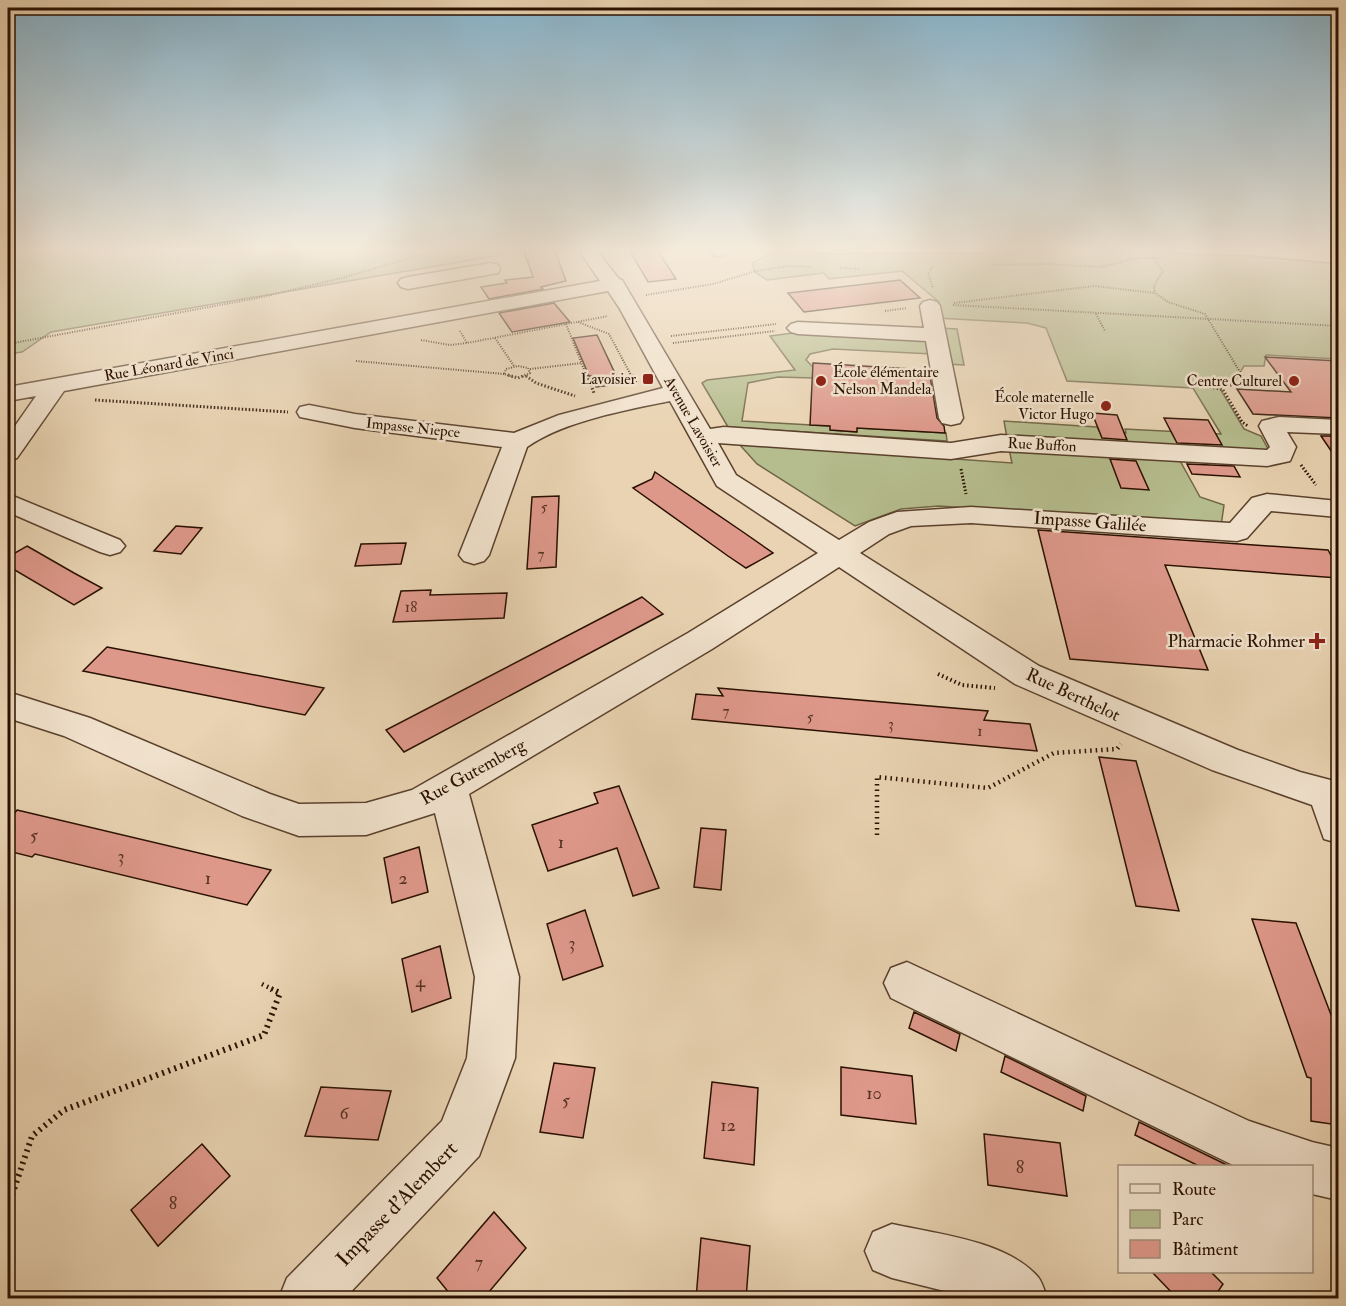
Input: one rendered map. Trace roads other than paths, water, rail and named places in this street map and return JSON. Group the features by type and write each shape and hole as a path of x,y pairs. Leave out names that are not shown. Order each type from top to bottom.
{"street":[{"name":"Rue Léonard de Vinci","path":"8,394 53,391 481,309"},
{"name":"Avenue Lavoisier","path":"631,309 726,480 839,555"},
{"path":"937,309 936,335 951,418"},
{"path":"798,328 936,335"},
{"path":"8,453 53,391"},
{"name":"Impasse Niepce","path":"309,412 356,421 518,441 568,420 644,398 676,393"},
{"name":"Rue Buffon","path":"702,438 724,435 951,451 1002,443 1267,458 1281,456 1283,447 1271,426 1279,424 1338,427"},
{"path":"474,555 511,454 518,441"},
{"path":"8,502 110,546"},
{"name":"Impasse Galilée","path":"839,555 879,528 907,518 971,515 1237,532 1262,504 1267,502 1338,509"},
{"name":"Rue Berthelot","path":"839,555 1027,675 1136,724 1335,806"},
{"name":"Rue Gutemberg","path":"8,705 77,727 256,805 299,820 366,819 423,802 700,641 839,555"},
{"name":"Impasse d'Alembert","path":"307,1299 461,1138 491,1058 497,977 448,787"},
{"path":"908,983 1242,1144 1303,1165"},
{"path":"1313,1168 1338,1174"},
{"path":"892,1251 991,1275 1019,1299"}],"place":[{"name":"Lavoisier","path":"648,379"},
{"name":"École élémentaire Nelson Mandela","path":"821,381"},
{"name":"Centre Culturel","path":"1294,381"},
{"name":"École maternelle Victor Hugo","path":"1106,406"},
{"name":"Pharmacie Rohmer","path":"1317,641"}]}
